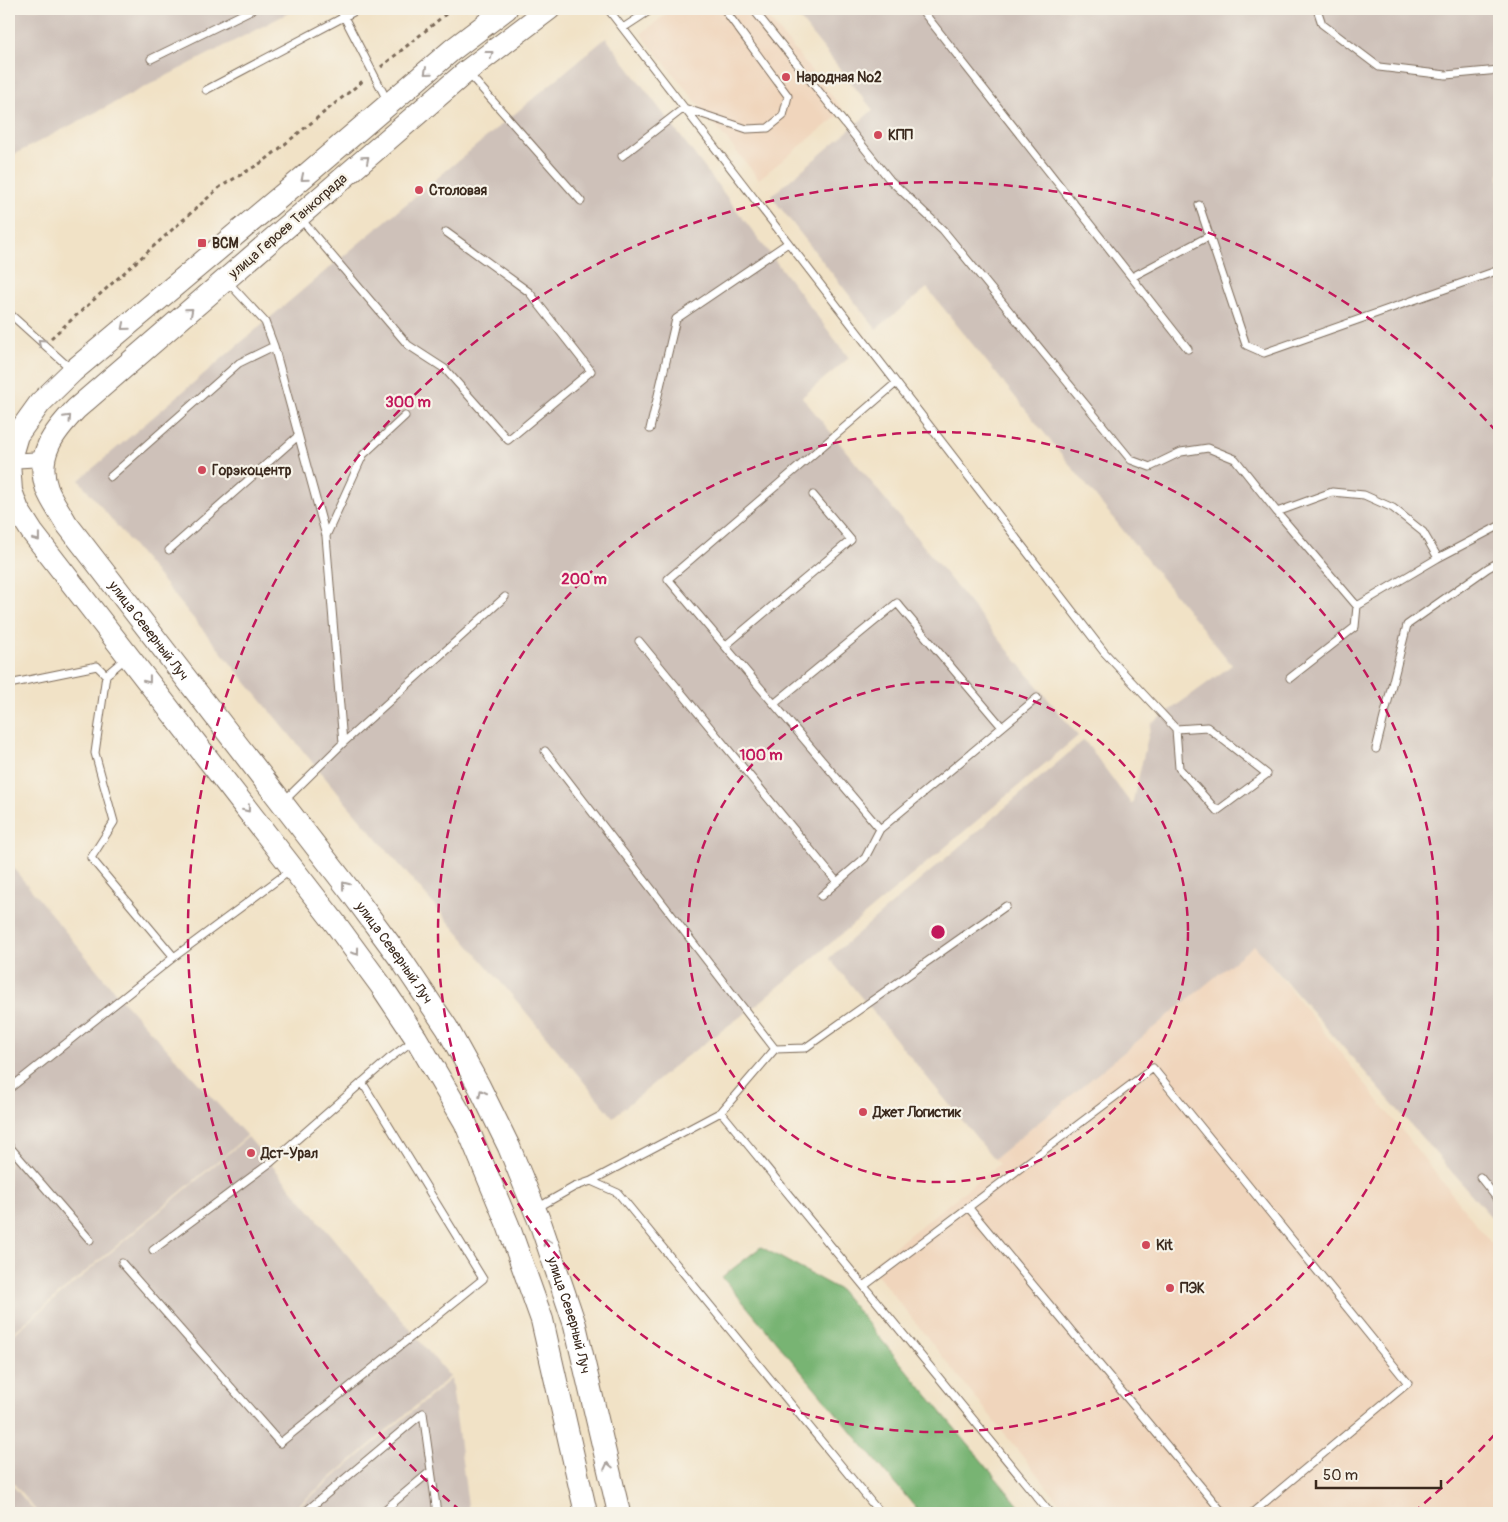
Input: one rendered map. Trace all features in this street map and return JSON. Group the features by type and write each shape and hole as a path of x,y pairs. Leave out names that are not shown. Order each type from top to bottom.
{"main road":[{"name":"улица Героев Танкограда","path":"9,462 17,434 40,403 73,371 452,50 506,9"},
{"name":"улица Героев Танкограда","path":"43,459 57,430 76,409 467,72 549,9"},
{"name":"улица Северный Луч","path":"43,459 47,488 66,523 402,961 447,1028 479,1086 509,1147 542,1225 575,1325 619,1513"},
{"name":"улица Северный Луч","path":"9,462 11,491 18,510 32,532 293,868 370,971 416,1038 465,1122 508,1225 542,1320 586,1513"}],"street":[{"path":"9,462 43,459"}],"lane":[{"path":"151,59 254,9"},
{"path":"340,9 389,104"},
{"path":"206,90 359,9"},
{"path":"608,9 1104,652 1176,729 1179,768 1217,811 1267,774 1206,727 1176,729"},
{"path":"623,28 652,9"},
{"path":"684,108 748,129 768,128 783,116 788,96 724,9"},
{"path":"753,9 890,180 942,230 1131,460 1150,467 1181,452 1208,448 1235,459 1276,512 1357,606 1355,627 1290,678"},
{"path":"921,9 1188,349"},
{"path":"1317,9 1322,24 1379,67 1446,75 1499,70"},
{"path":"467,72 581,202"},
{"path":"622,156 684,108"},
{"path":"1199,205 1246,345 1264,353 1499,270"},
{"path":"299,217 408,345 444,369 508,440 591,371 529,292 446,232"},
{"path":"1132,276 1209,236"},
{"path":"650,429 676,320 788,243"},
{"path":"226,280 265,322 274,346 326,536 343,743"},
{"path":"9,313 73,371"},
{"path":"110,476 240,364 274,346"},
{"path":"880,829 668,579 896,383"},
{"path":"326,536 363,455 405,416"},
{"path":"169,550 298,436"},
{"path":"1276,512 1332,492 1364,495 1393,508 1423,532 1438,558"},
{"path":"725,646 851,540 813,495"},
{"path":"1357,606 1438,558 1499,526"},
{"path":"1376,749 1407,625 1499,562"},
{"path":"281,803 343,743 505,597"},
{"path":"774,704 897,603 1002,727"},
{"path":"639,641 837,882"},
{"path":"129,656 106,675 95,753 114,822 90,858 174,957"},
{"path":"9,684 97,666 106,675"},
{"path":"820,896 865,858 880,829 1037,698"},
{"path":"545,751 775,1048"},
{"path":"9,1089 174,957 293,868"},
{"path":"535,1210 721,1112 775,1048 805,1048 1006,906"},
{"path":"153,1250 270,1163 390,1058 416,1038"},
{"path":"864,1286 1153,1068 1408,1383 1252,1513"},
{"path":"122,1263 280,1442 483,1279 362,1082"},
{"path":"721,1112 1050,1513"},
{"path":"9,1146 90,1240"},
{"path":"1480,1177 1499,1201"},
{"path":"591,1181 618,1193 880,1513"},
{"path":"968,1207 1222,1513"},
{"path":"304,1513 423,1413 437,1513"},
{"path":"381,1513 431,1471"}],"path":[{"path":"44,345 220,187 264,160 452,9"}],"shaded area":[{"path":"9,9 296,9 9,157"},
{"path":"672,9 761,9 844,111 759,179 641,34"},
{"path":"792,9 1499,9 1499,1226 1254,945 994,1159 829,958 1084,740 1132,805 1151,724 1232,665 927,288 876,329 771,196 873,110"},
{"path":"606,38 849,358 802,397 1078,736 759,1003 683,1059 613,1117 505,987 347,804 79,480 311,283"},
{"path":"9,863 121,999 247,1136 9,1336"},
{"path":"1254,944 1499,1253 1499,1513 1068,1513 870,1266 999,1164 994,1159"},
{"path":"248,1137 450,1377 289,1513 38,1513 9,1478 9,1338"},
{"path":"451,1379 469,1513 291,1513"},
{"path":"9,1481 36,1513 9,1513"}],"green space":[{"path":"761,1247 840,1290 1025,1513 920,1513 722,1277"}],"place":[{"name":"Народная №2","path":"786,77"},
{"name":"КПП","path":"878,135"},
{"name":"Столовая","path":"419,190"},
{"name":"ВСМ","path":"202,243"},
{"name":"Горэкоцентр","path":"202,470"},
{"name":"Джет Логистик","path":"863,1112"},
{"name":"Дст-Урал","path":"251,1153"},
{"name":"Kit","path":"1146,1245"},
{"name":"ПЭК","path":"1170,1288"}]}
